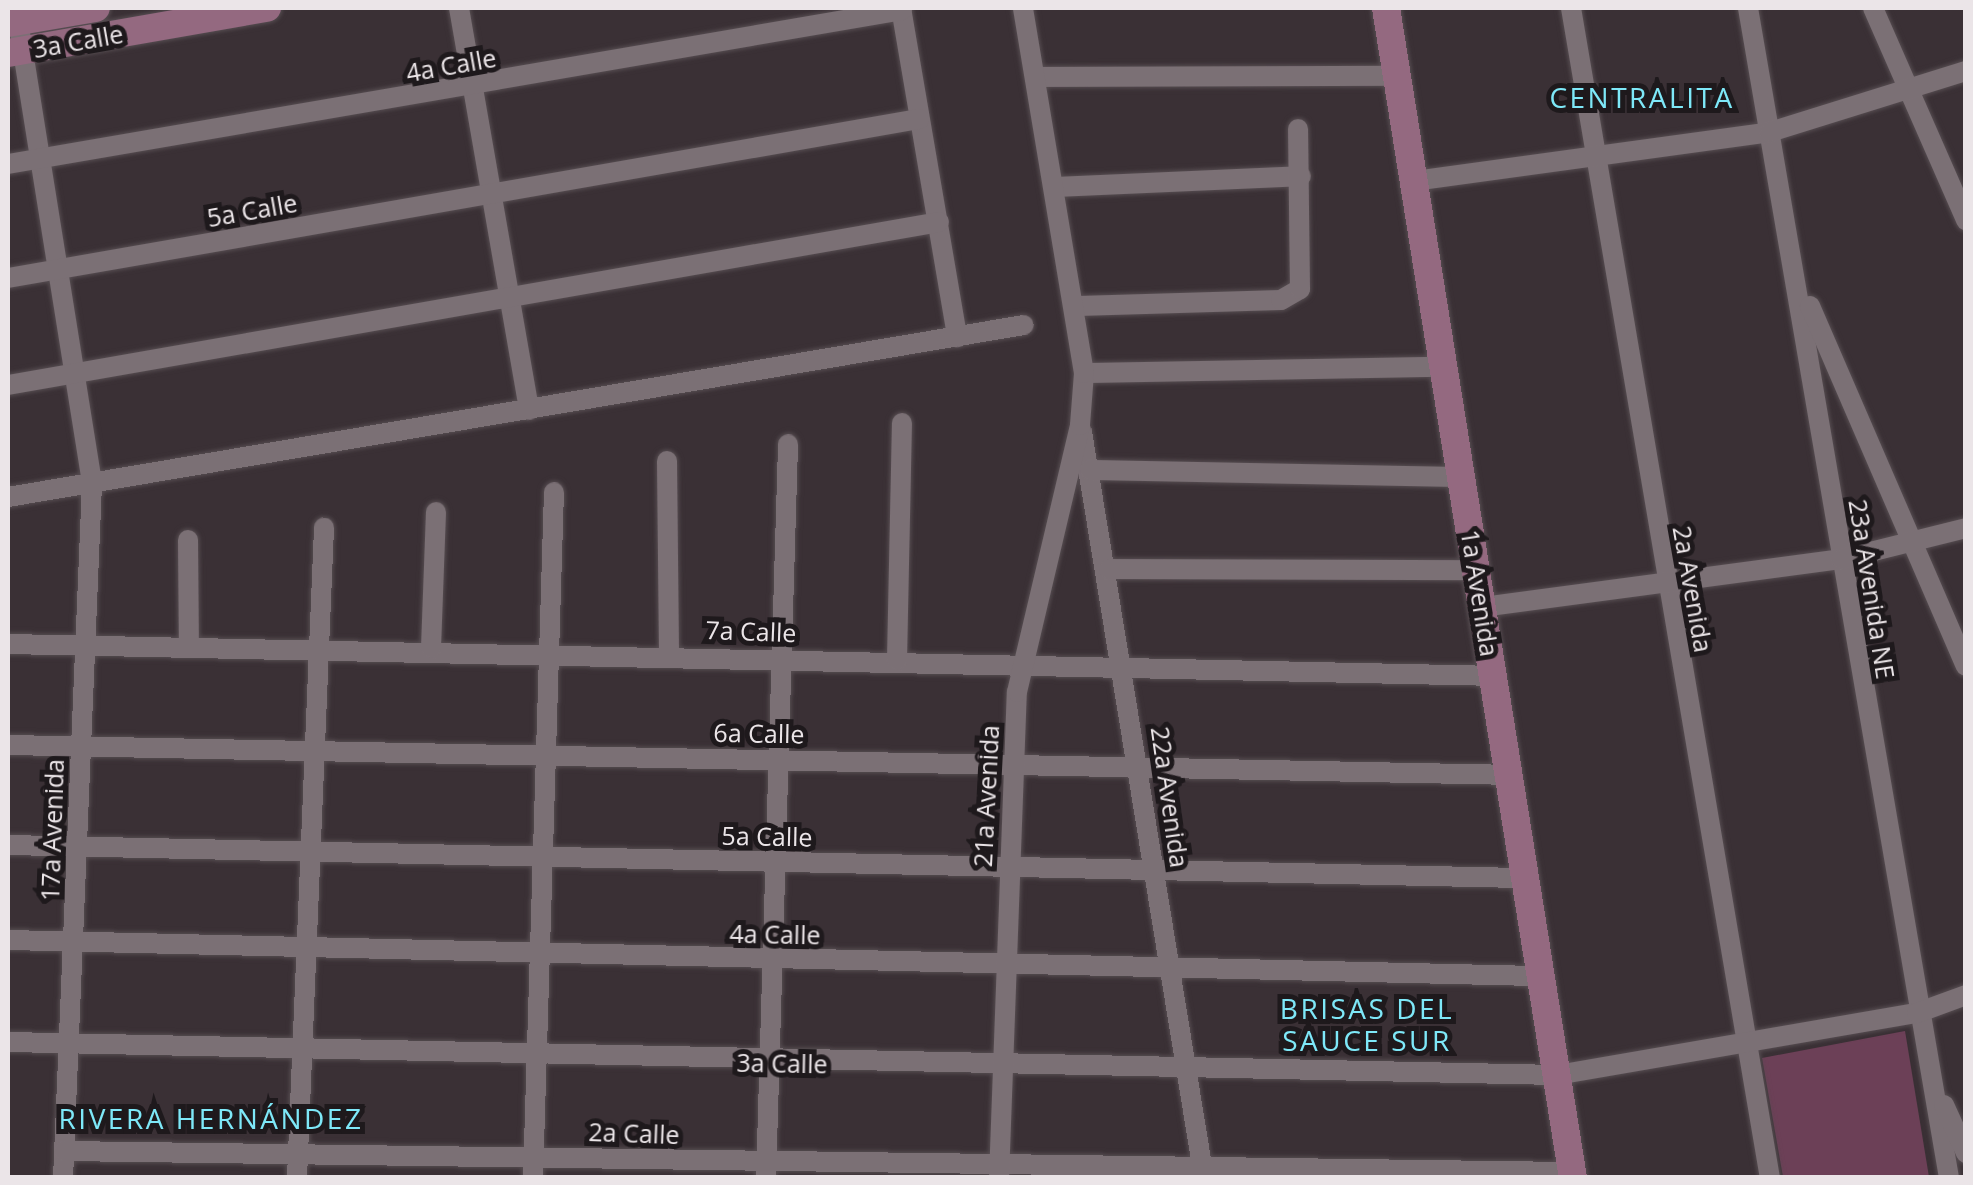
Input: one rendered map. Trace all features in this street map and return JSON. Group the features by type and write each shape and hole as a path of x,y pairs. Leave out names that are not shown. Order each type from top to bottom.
{"street":[{"name":"3a Calle","path":"14,17 96,8"},
{"name":"3a Calle","path":"16,52 267,8"},
{"path":"458,8 528,410"},
{"path":"1023,8 1078,306 1084,373 1080,425"},
{"name":"1a Avenida","path":"1386,8 1573,1175"},
{"name":"2a Avenida","path":"1571,8 1770,1178"},
{"name":"23a Avenida NE","path":"1748,8 1797,277 1917,1013 1949,1178"},
{"path":"1873,8 1966,220"},
{"path":"901,9 957,337"},
{"name":"4a Calle","path":"8,164 471,87 901,9"},
{"name":"17a Avenida","path":"14,17 16,52 44,158 79,373 92,484 63,1178"},
{"path":"1414,180 1770,132 1966,71"},
{"path":"1035,76 1398,76"},
{"name":"5a Calle","path":"8,278 919,118"},
{"path":"1078,306 1292,295 1306,275 1298,129"},
{"path":"1054,186 1301,176"},
{"path":"8,385 939,222"},
{"path":"1797,277 1966,666"},
{"path":"8,498 1024,325"},
{"path":"1084,373 1444,367"},
{"path":"898,660 902,423"},
{"name":"22a Avenida","path":"1080,425 1142,768 1203,1175"},
{"name":"21a Avenida","path":"999,1174 1007,866 1020,668 1080,425"},
{"path":"766,1170 788,444"},
{"path":"667,461 669,654"},
{"path":"1090,470 1462,477"},
{"path":"533,1178 554,492"},
{"path":"430,648 436,512"},
{"path":"297,1178 324,528"},
{"path":"1482,607 1916,546 1966,528"},
{"path":"188,540 188,646"},
{"path":"1109,569 1476,570"},
{"name":"7a Calle","path":"8,644 430,648 898,660 1020,668 1493,676"},
{"name":"6a Calle","path":"8,745 546,752 1509,774"},
{"name":"5a Calle","path":"8,845 1526,878"},
{"name":"4a Calle","path":"8,940 1541,976"},
{"name":"3a Calle","path":"8,1042 770,1062 1557,1075 1917,1013 1966,995"},
{"path":"1932,1080 1966,1153"},
{"name":"2a Calle","path":"64,1151 534,1155 766,1170 999,1174 1573,1175"}],"shaded area":[{"path":"1905,1031 1929,1177 1783,1177 1762,1058"}],"district":[{"name":"CENTRALITA","path":"1642,97"},
{"name":"BRISAS DEL SAUCE SUR","path":"1367,1024"},
{"name":"RIVERA HERNÁNDEZ","path":"211,1118"}]}
